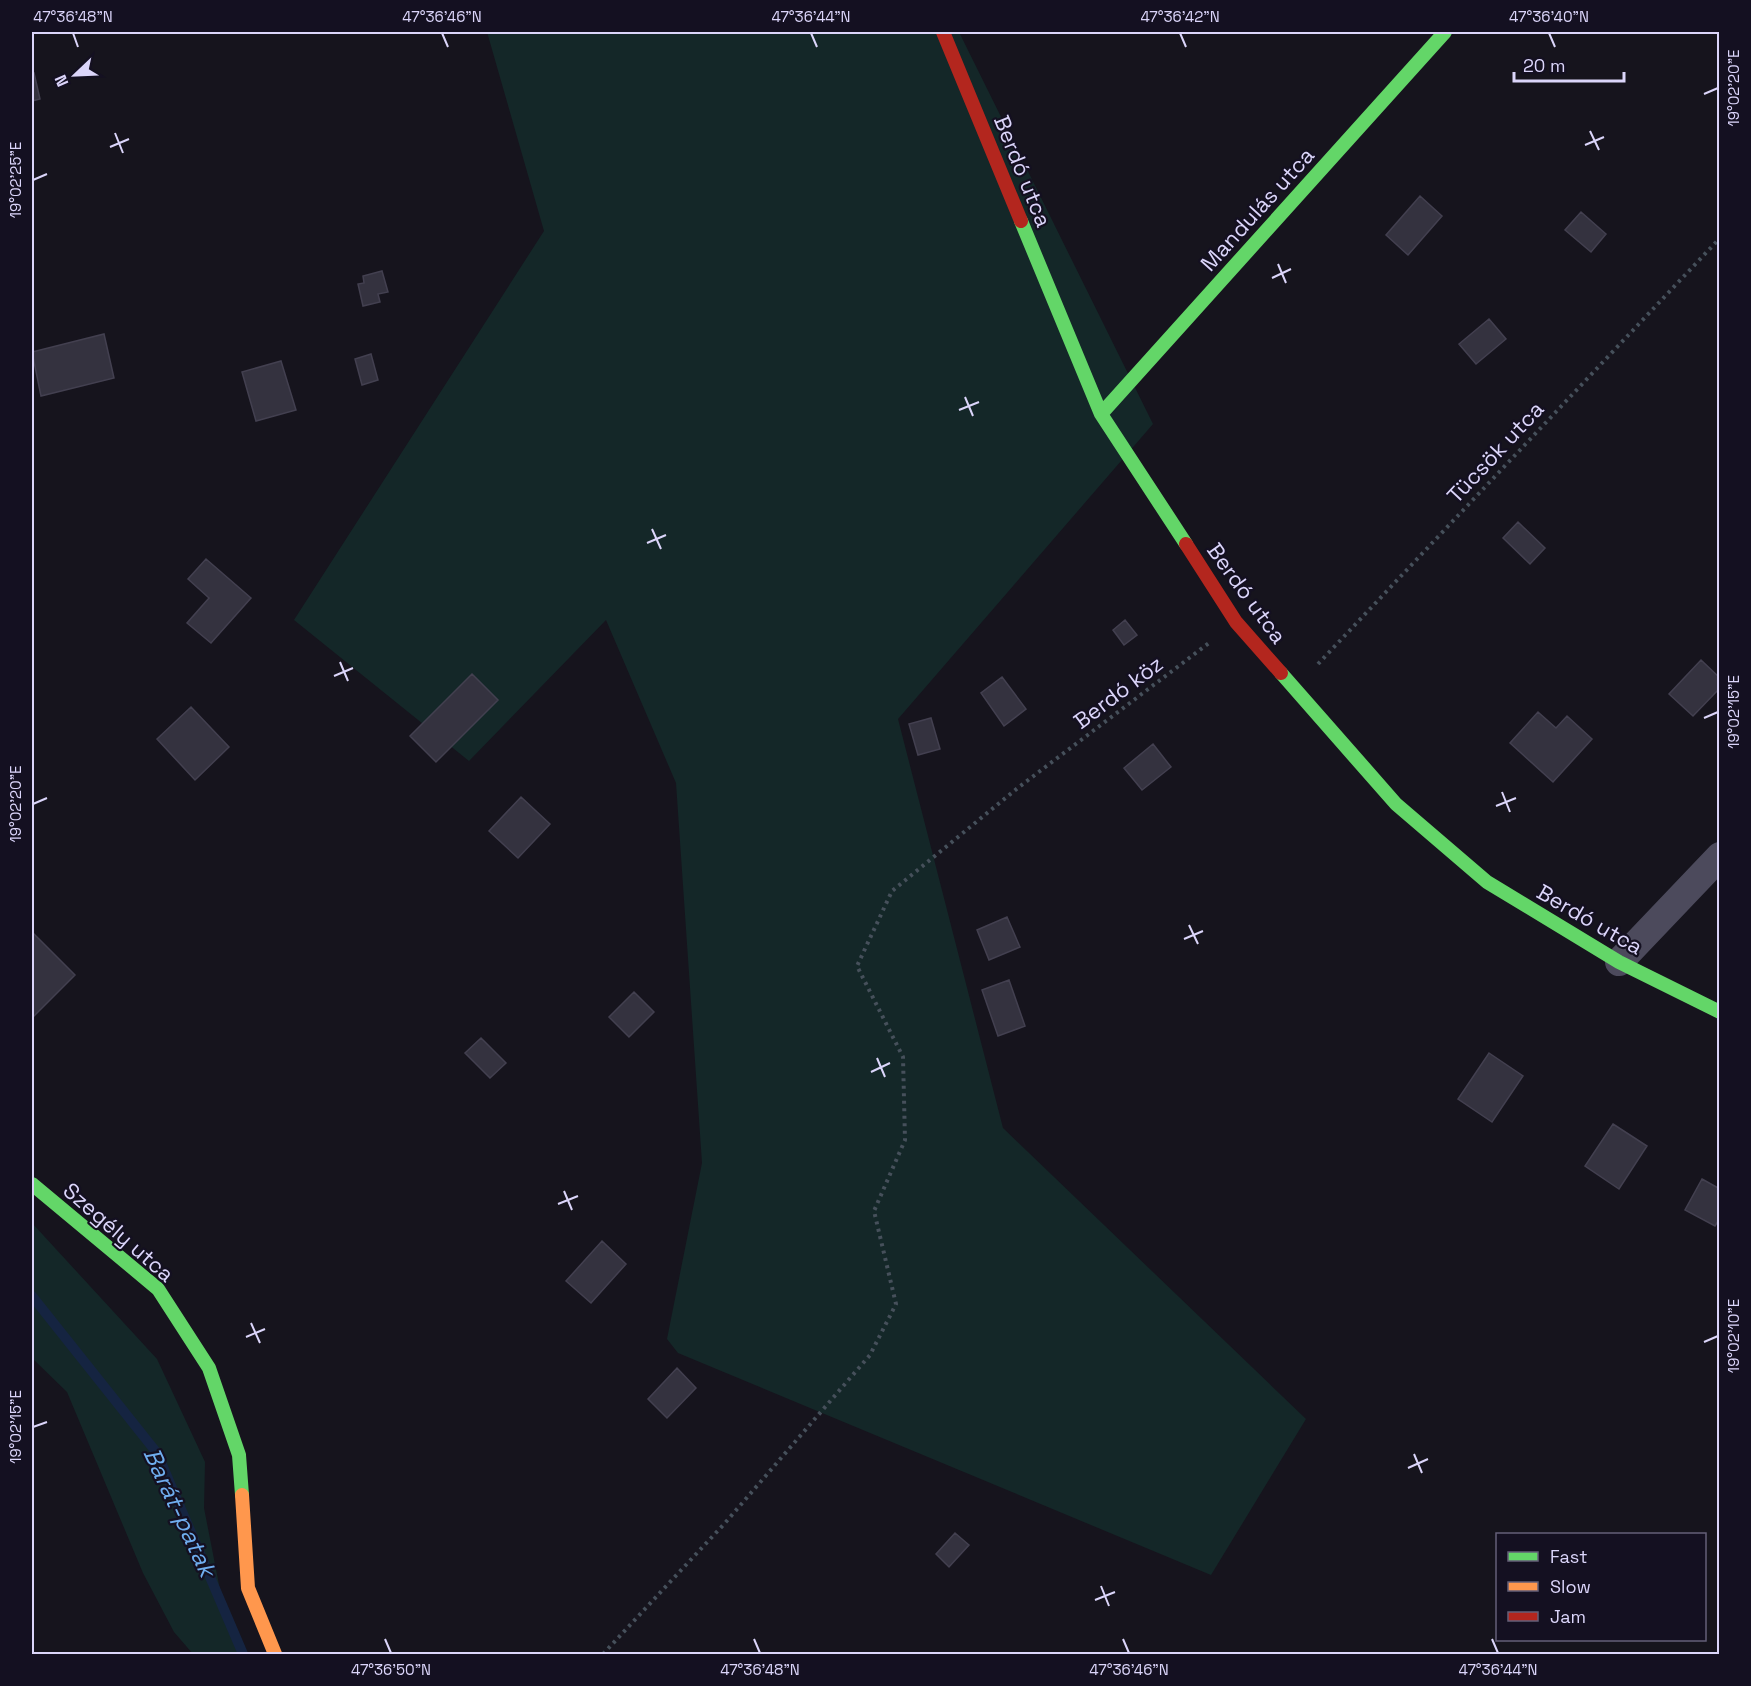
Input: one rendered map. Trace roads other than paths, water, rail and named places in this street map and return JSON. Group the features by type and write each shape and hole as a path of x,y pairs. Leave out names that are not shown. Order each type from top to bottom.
{"street":[{"name":"Berdó utca","path":"942,32 1101,414 1236,622 1396,804 1487,882 1619,962 1719,1012"},
{"name":"Mandulás utca","path":"1101,414 1445,32"},
{"path":"1619,962 1719,856"},
{"name":"Szegély utca","path":"32,1184 113,1249 158,1289 209,1368 239,1455 248,1588 275,1654"}],"waterway":[{"name":"Barát-patak","path":"32,1296 157,1453 243,1654"}]}
